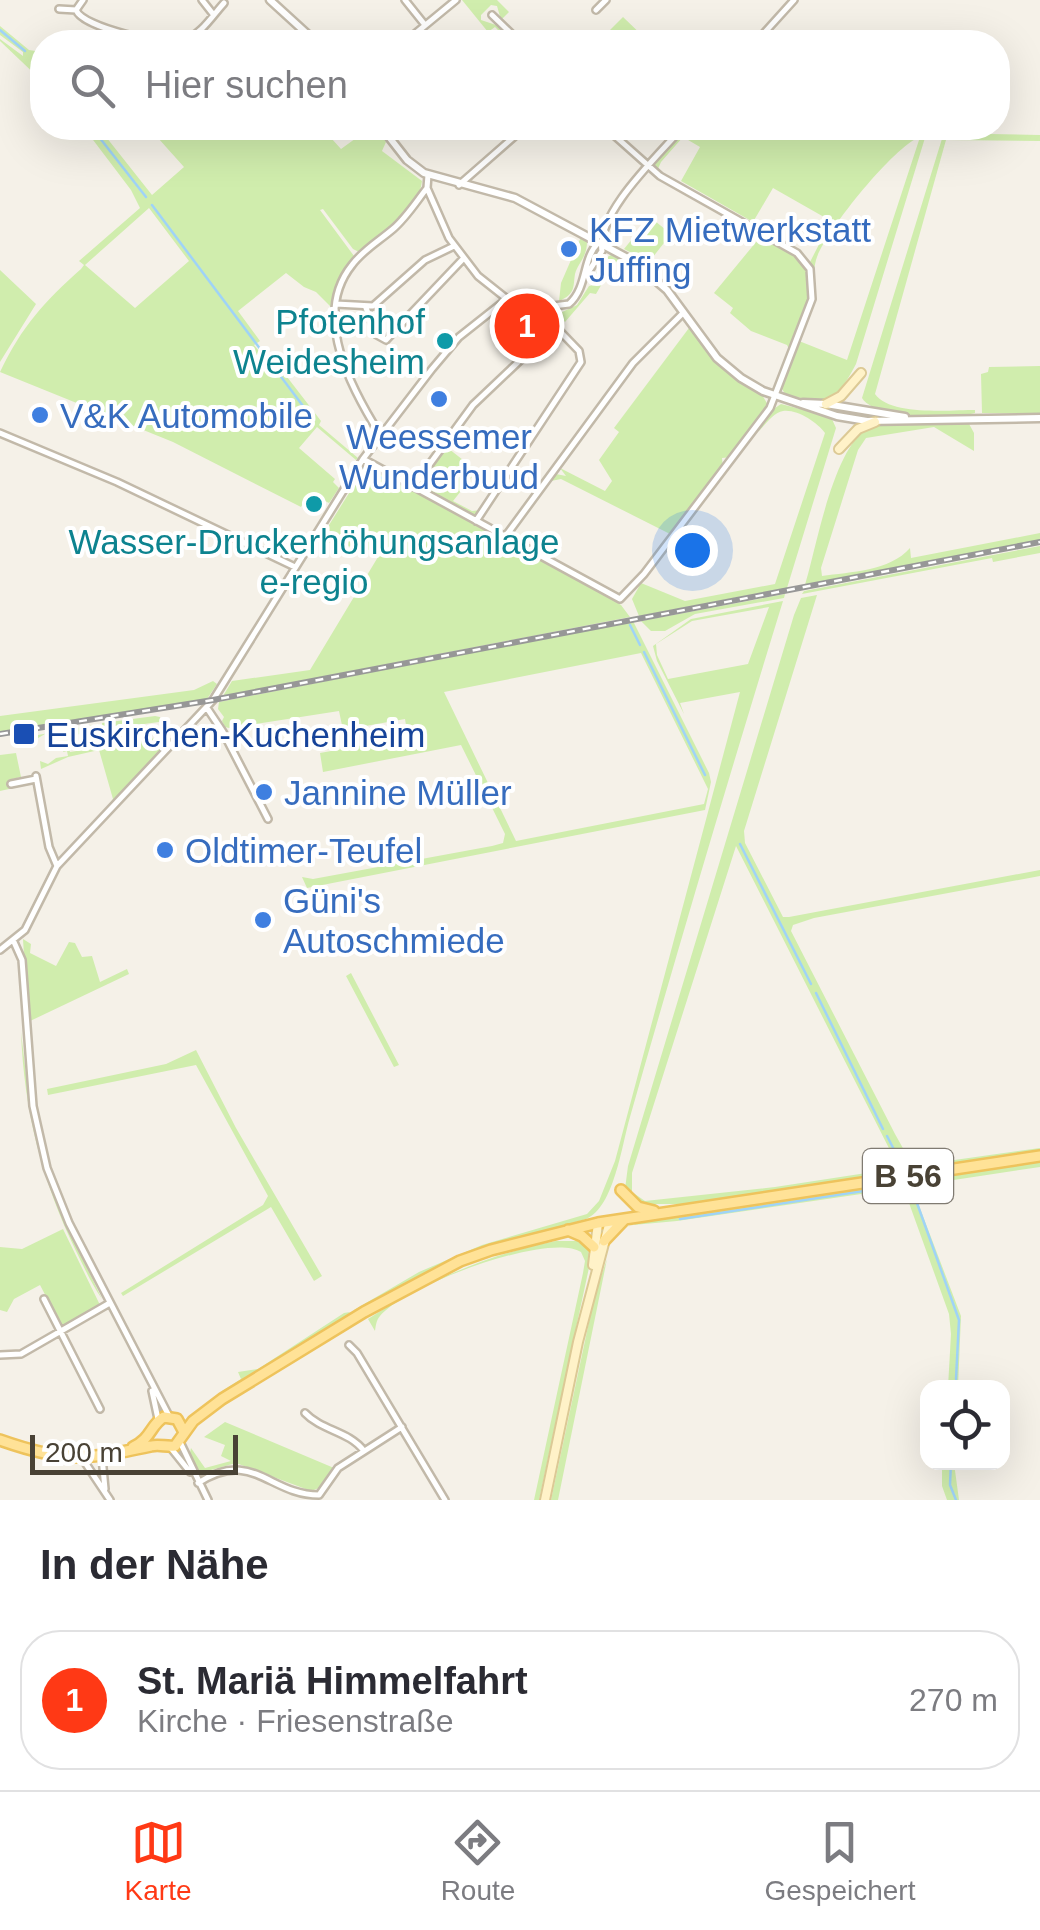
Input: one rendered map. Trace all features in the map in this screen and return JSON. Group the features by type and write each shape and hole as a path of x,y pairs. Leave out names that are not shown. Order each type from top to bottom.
{"main road":[{"path":"826,404 841,396 862,373"},
{"path":"839,449 858,429 875,422"},
{"name":"B 56","path":"0,1440 43,1454 82,1458 102,1458 174,1442 222,1399 364,1312 460,1261 566,1229 1040,1156"},
{"path":"621,1190 638,1207 662,1213"},
{"path":"604,1241 626,1218"},
{"path":"546,1500 593,1279 610,1221"},
{"path":"593,1279 598,1223"},
{"path":"566,1229 594,1247"},
{"name":"B 56","path":"168,1418 222,1399"},
{"path":"168,1418 154,1433 174,1442"},
{"path":"168,1418 174,1442"},
{"name":"B 56","path":"122,1454 154,1433"}],"street":[{"path":"76,10 83,0"},
{"path":"202,0 214,14"},
{"path":"270,0 303,30"},
{"path":"405,0 426,26"},
{"path":"422,30 456,0"},
{"path":"596,10 606,0"},
{"path":"767,30 794,0"},
{"path":"199,30 224,3"},
{"path":"59,10 76,10"},
{"path":"76,10 83,20 120,30"},
{"path":"492,14 508,30"},
{"path":"391,140 406,160 428,175 515,198 600,242 650,274 727,368 776,396 837,416 875,422 1040,418"},
{"path":"459,184 510,140"},
{"path":"363,459 620,599 644,574 765,417 811,303 813,283 808,265 797,253 647,167 619,140"},
{"path":"428,175 427,188 462,259 507,298 551,308 566,306 574,300 586,276 592,250 600,242 617,205 671,140"},
{"path":"381,436 358,398 345,366 336,332 336,304 350,267 400,222 427,188"},
{"path":"336,304 374,306 425,260 453,246"},
{"path":"366,308 377,335 386,340 462,259"},
{"path":"0,950 14,942 32,920 57,866 208,708 363,459 454,342 507,298"},
{"path":"412,487 473,405 548,335 553,324 551,308"},
{"path":"505,537 633,363 684,313"},
{"path":"476,521 580,364 580,351 553,324"},
{"path":"800,403 911,419"},
{"path":"0,433 117,482 295,567"},
{"path":"208,708 268,819"},
{"path":"10,784 36,778 49,847 57,866"},
{"path":"14,942 22,960 30,1080 38,1134 60,1205 168,1418"},
{"path":"44,1299 100,1409"},
{"path":"0,1355 21,1354 108,1304"},
{"path":"349,1345 357,1352 445,1500"},
{"path":"305,1413 314,1423 356,1441 364,1451"},
{"path":"198,1482 236,1468 318,1497 333,1473 402,1427"},
{"path":"174,1442 208,1500"},
{"path":"82,1458 108,1498"},
{"path":"102,1458 108,1498"}],"green space":[{"path":"462,0 497,0 509,12 501,20 497,6 491,5 481,20 502,30 486,30"},
{"path":"623,17 637,30 610,30"},
{"path":"0,26 30,50 30,70 0,39 23,56 23,52 0,35"},
{"path":"1010,134 1040,135 1040,141 946,140 1010,140"},
{"path":"93,140 108,140 152,195 184,167 160,140 333,140 341,149 353,140 385,140 382,151 422,181 407,212 359,252 320,210 354,256 338,283 333,309 316,292 286,273 238,311 260,341 254,345 259,351 264,347 321,421 319,425 358,458 317,427 299,448 335,479 333,482 339,488 329,503 309,493 301,507 173,442 0,372 35,316 84,265 79,261 140,208","holes":["149,208 189,261 135,308 85,265"]},
{"path":"675,140 680,140 657,171 654,164"},
{"path":"688,140 915,140 894,156 847,210 823,244 814,281 810,262 831,221 773,188 753,222 681,181 700,147"},
{"path":"919,140 924,140 856,364 836,393 820,400 785,394 781,387 799,341 847,360"},
{"path":"942,140 946,140 875,394 893,406 907,409 975,413 897,414 869,405 862,398"},
{"path":"650,217 671,234 649,262 624,249"},
{"path":"761,236 798,258 810,283 790,351 787,345 751,331 730,313 733,308 714,293"},
{"path":"581,237 587,247 573,289 559,301 561,283"},
{"path":"611,255 623,260 614,263 596,294 590,293 565,322 558,314 577,305 593,285 600,261"},
{"path":"0,270 36,304 0,362"},
{"path":"689,328 720,366 761,393 768,405 732,457 722,458 723,469 670,534 561,479 551,481 556,474 566,476 560,468 605,491 612,481 599,460 619,432 614,428"},
{"path":"1040,366 1040,414 982,413 981,374 988,372 989,367"},
{"path":"781,404 831,417 836,428 787,588 639,616 632,599 641,583 685,601 775,584 825,433 806,417 788,411 776,414 758,432 772,410"},
{"path":"968,422 974,433 974,451 934,427 866,438 858,450 821,568 822,576 881,566 910,548 911,558 1040,533 1040,540 805,585 837,475 858,436 871,425"},
{"path":"444,445 477,471 453,501 472,511 480,510 476,516 419,487"},
{"path":"366,466 602,592 630,617 223,696 232,681 310,670 381,552 319,541"},
{"path":"1040,546 1040,553 993,562 992,558 802,594 804,591"},
{"path":"785,594 784,598 695,614 665,631 651,631 641,621"},
{"path":"817,595 744,831 745,843 783,917 1040,870 1040,876 814,918 793,925 791,931 909,1159 919,1165 1040,1151 919,1170 907,1161 907,1170 902,1172 683,1204 639,1204 625,1189 628,1166 801,598","holes":["736,846 899,1168 645,1201 632,1192 632,1173"]},
{"path":"783,601 686,923 616,1174 604,1202 586,1219 481,1249 439,1266 356,1312 419,1272 482,1245 587,1214 599,1201 615,1161 740,692 680,703 684,714 657,661 653,646 691,619","holes":["769,607 748,664 668,679 656,644 692,621"]},
{"path":"633,621 711,782 705,810 307,888 302,877 313,879 492,846 503,843 505,834 461,745 323,772 320,753 408,737 405,719 343,730 339,711 229,728 222,721 219,702","holes":["641,653 708,789 704,804 516,841 444,692"]},
{"path":"213,681 217,684 207,699 0,732 0,716 194,690"},
{"path":"160,717 162,726 159,722 137,725 135,730 133,726 103,731 102,723"},
{"path":"99,724 101,731 68,736 68,741 61,740 64,733 45,734 33,741 27,737"},
{"path":"162,732 164,747 104,811 113,799 99,750 41,769 40,761 48,764 68,756 67,751 63,752 65,748 69,747 70,752 102,747 102,742 106,746 136,741 136,736 139,741 161,737"},
{"path":"16,753 21,777 8,780 9,789 0,791 0,755"},
{"path":"23,939 31,944 30,953 56,966 69,942 75,943 82,957 92,956 100,982 127,969 129,974 28,1022"},
{"path":"351,973 399,1065 394,1067 346,976"},
{"path":"21,1032 31,1117 41,1159 58,1207 102,1299 64,1225 44,1172 31,1118 26,1090"},
{"path":"196,1050 236,1128 322,1276 314,1281 271,1207 123,1296 121,1293 263,1205 268,1196 196,1065 48,1095 47,1089 166,1064"},
{"path":"1040,1160 1040,1167 934,1183 920,1181 926,1177"},
{"path":"910,1180 913,1183 909,1187 618,1230 647,1220"},
{"path":"913,1190 961,1316 958,1380 948,1380 949,1314 909,1203"},
{"path":"63,1229 100,1305 61,1325 40,1285 14,1299 7,1312 0,1310 0,1247 22,1249"},
{"path":"556,1241 583,1241 588,1247 590,1263 539,1500 534,1500 585,1261 581,1252 539,1249 451,1275 507,1253"},
{"path":"607,1259 558,1500 551,1500 595,1294"},
{"path":"415,1292 379,1318 375,1331 368,1319"},
{"path":"350,1312 342,1321 222,1391 241,1379 238,1372 258,1369"},
{"path":"225,1422 334,1468 319,1488 311,1491 236,1463 200,1473 189,1457 191,1448 205,1468 231,1461 221,1456 225,1445 204,1437"},
{"path":"942,1470 955,1470 959,1500 947,1500"}],"waterway":[{"path":"0,30 25,51"},
{"path":"101,140 146,197"},
{"path":"152,205 306,410"},
{"path":"364,468 392,484"},
{"path":"630,625 640,645"},
{"path":"644,652 705,775"},
{"path":"740,844 811,984"},
{"path":"816,993 883,1129"},
{"path":"887,1136 904,1169"},
{"path":"680,1219 909,1184"},
{"path":"913,1192 959,1320 956,1379"},
{"path":"951,1470 950,1485 956,1500"}],"railway":[{"path":"0,734 213,700 1040,542"}],"place":[{"name":"KFZ Mietwerkstatt Juffing","path":"569,249"},
{"name":"St. Mariä Himmelfahrt","path":"527,326"},
{"name":"Pfotenhof Weidesheim","path":"445,341"},
{"name":"Weessemer Wunderbuud","path":"439,399"},
{"name":"V&K Automobile","path":"40,415"},
{"name":"Wasser-Druckerhöhungsanlage e-regio","path":"314,504"},
{"name":"Euskirchen-Kuchenheim","path":"24,734"},
{"name":"Jannine Müller","path":"264,792"},
{"name":"Oldtimer-Teufel","path":"165,850"},
{"name":"Güni's Autoschmiede","path":"263,920"}]}
